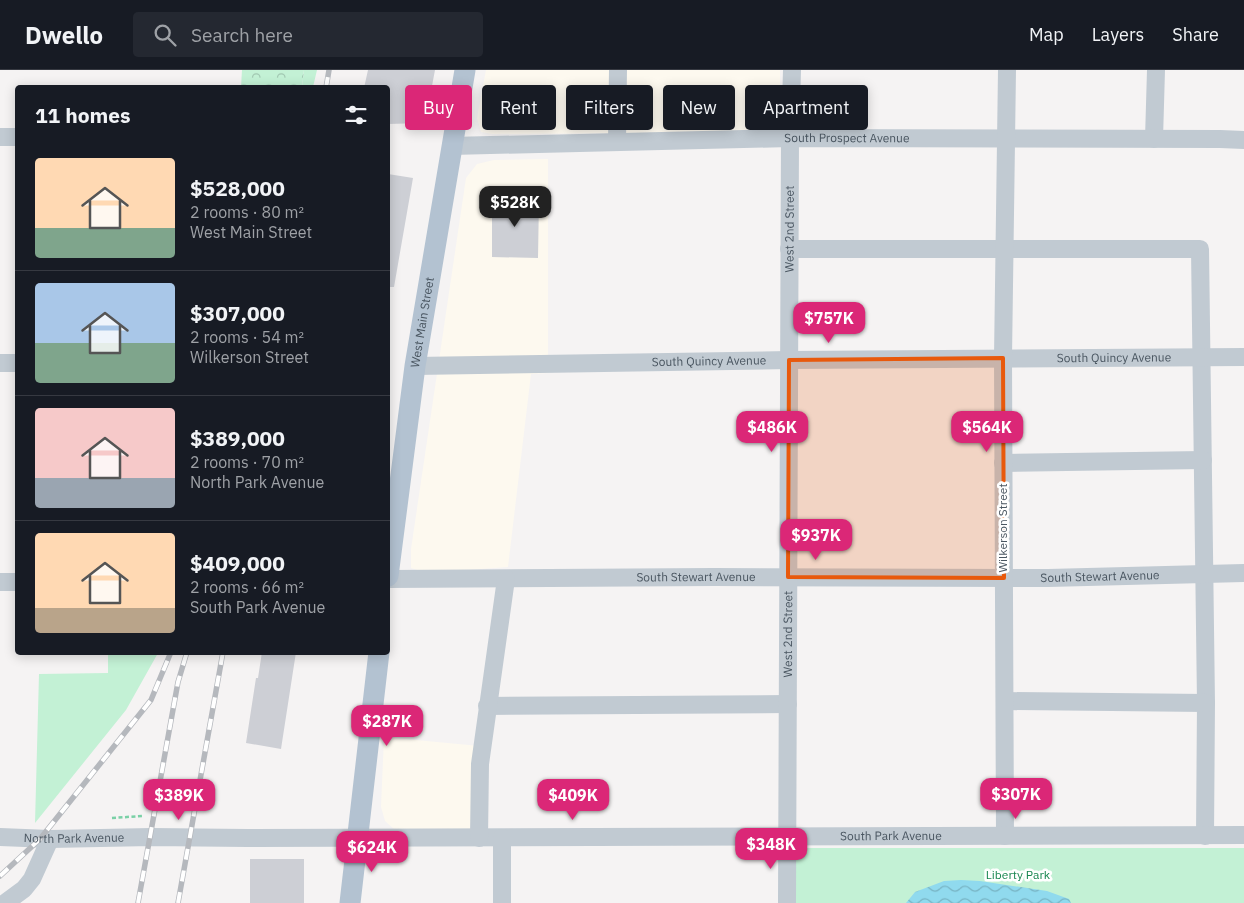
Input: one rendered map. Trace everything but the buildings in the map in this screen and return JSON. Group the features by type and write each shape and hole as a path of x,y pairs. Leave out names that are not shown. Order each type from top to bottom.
{"main road":[{"name":"West Main Street","path":"390,561 415,366 465,70"},
{"path":"350,903 379,655"}],"street":[{"path":"617,142 618,70"},
{"name":"West 2nd Street","path":"787,903 789,249 792,70"},
{"name":"Wilkerson Street","path":"1005,836 1003,358 1007,70"},
{"path":"1154,139 1156,70"},
{"path":"0,138 15,137"},
{"name":"South Prospect Avenue","path":"451,146 790,138 1244,140"},
{"path":"789,249 1200,249 1206,703 1205,836"},
{"name":"South Quincy Avenue","path":"415,366 789,360 1244,357"},
{"path":"0,363 15,363"},
{"path":"1003,463 1203,460"},
{"name":"South Stewart Avenue","path":"390,577 506,579 1004,578 1244,573"},
{"path":"479,838 480,764 506,579"},
{"path":"0,582 15,582"},
{"path":"1005,701 1206,703"},
{"path":"487,706 788,704"},
{"name":"South Park Avenue","path":"358,838 1244,836"},
{"name":"North Park Avenue","path":"0,837 50,839 151,837 358,838"},
{"path":"502,838 502,903"},
{"path":"5,903 24,889 32,879 50,839"}],"path":[{"path":"112,818 142,816"}],"highlighted area":[{"path":"1003,358 1004,578 788,577 789,360"}],"shaded area":[{"path":"486,70 780,70 780,85 745,85 745,130 777,130 776,132 492,134 481,132 477,118 482,91 482,130 556,130 556,85 483,85"},
{"path":"548,159 548,373 531,374 508,567 427,573 411,568 411,549 466,178 477,164 494,160"},
{"path":"384,737 490,747 488,829 395,830 385,821 381,807"}],"green space":[{"path":"242,70 304,70 302,85 241,85"},
{"path":"304,70 317,70 313,85 302,85"},
{"path":"108,655 157,655 126,710 35,823 39,674 108,673"},
{"name":"Liberty Park","path":"806,848 1244,848 1244,903 791,903 796,850"}],"water":[{"path":"961,880 1047,891 1069,899 1071,903 906,903 915,892 944,881"}],"railway":[{"path":"326,85 329,70"},
{"path":"0,876 40,839 151,700 170,655"},
{"path":"138,903 178,682 186,655"},
{"path":"178,903 222,655"}]}
